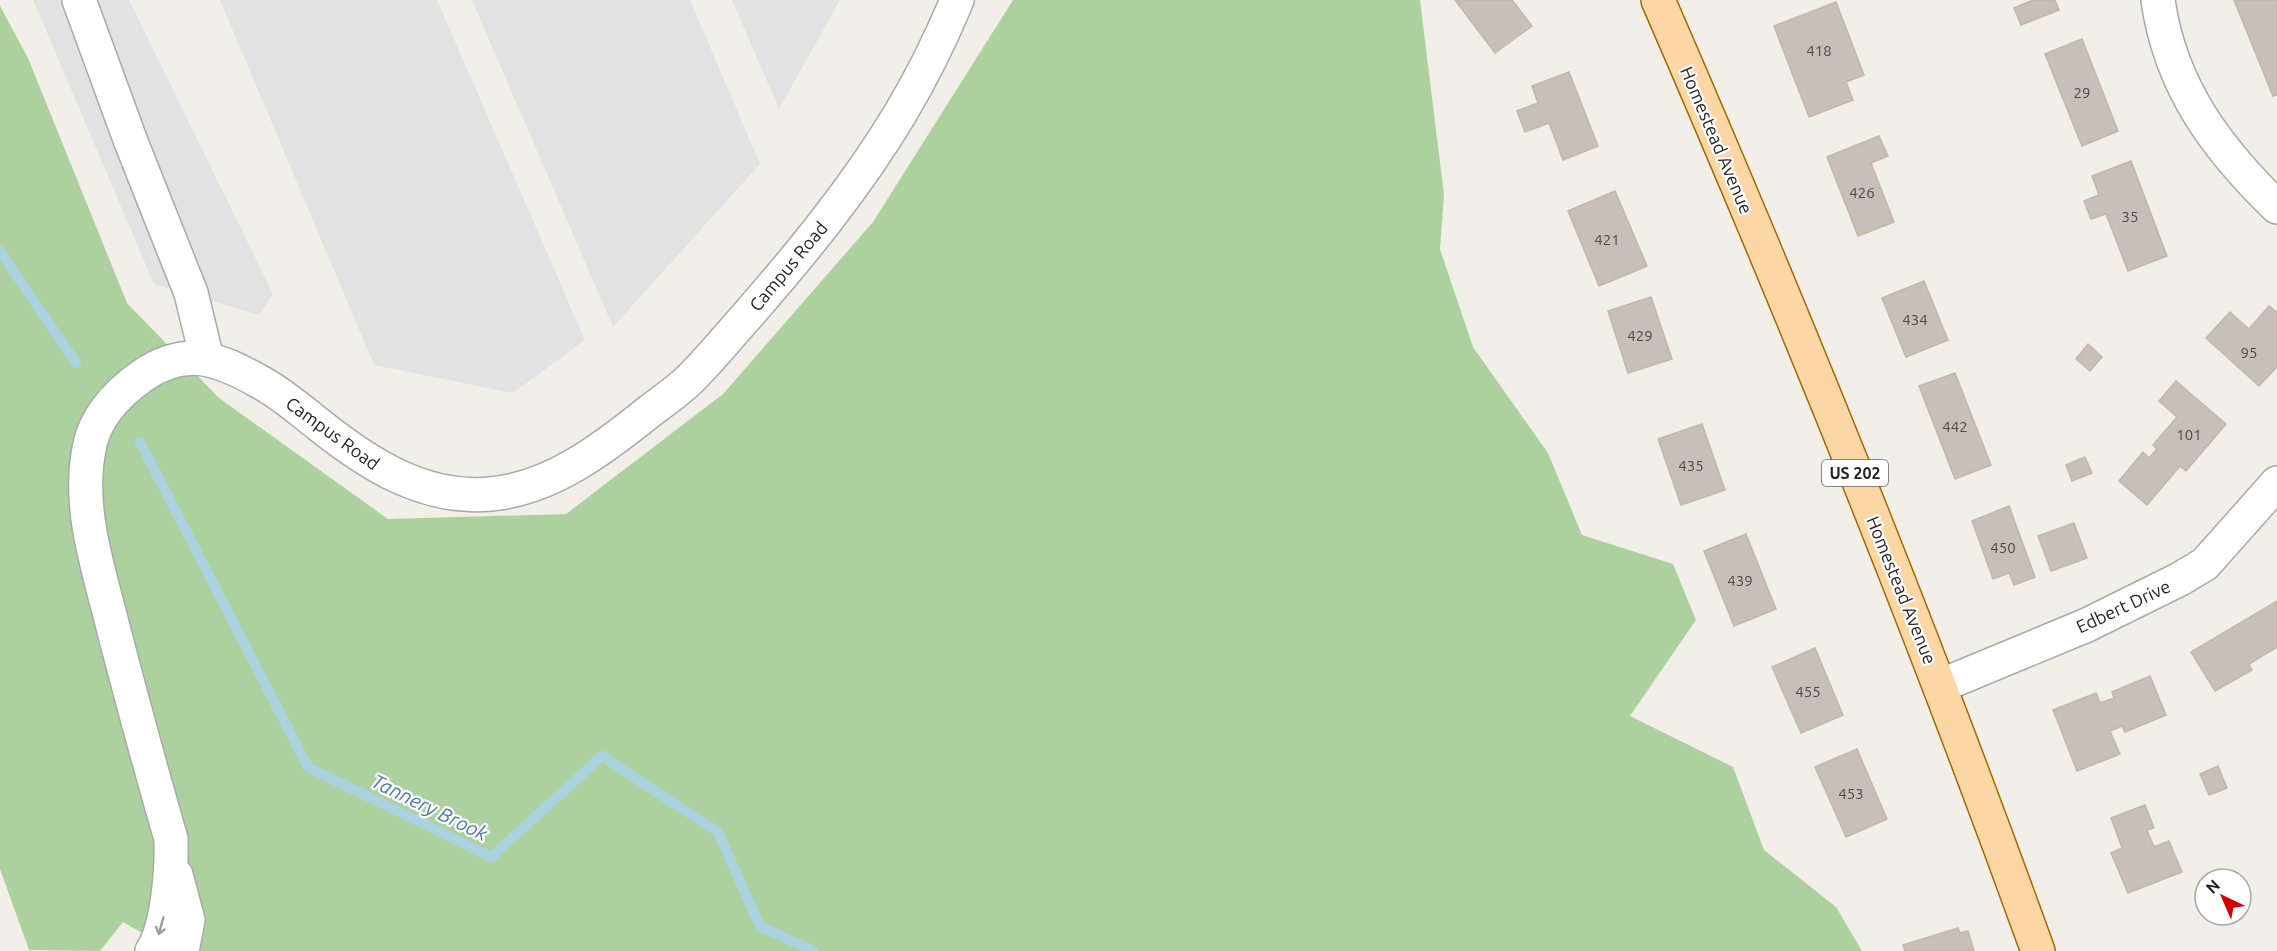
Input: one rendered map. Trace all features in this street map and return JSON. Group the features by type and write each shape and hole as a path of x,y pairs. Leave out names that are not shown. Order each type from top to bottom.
{"main road":[{"name":"Homestead Avenue","path":"1658,0 1842,440 1940,686 2038,951"}],"street":[{"path":"79,0 190,293 207,359"},
{"name":"Campus Road","path":"152,951 167,904 172,859 171,838 124,668 89,529 85,492 91,440 100,417 122,391 150,370 180,357 207,359 261,382 291,401 349,447 402,479 430,490 486,495 515,491 540,483 589,456 623,433 687,382 768,292 823,225 877,150 922,76 957,0"},
{"path":"2158,0 2169,53 2199,115 2238,166 2277,207"},
{"name":"Edbert Drive","path":"1940,686 2097,620 2180,579 2205,564 2277,483"},
{"name":"Campus Road","path":"172,859 188,920 182,951"}],"green space":[{"path":"1013,0 1420,0 1444,195 1440,249 1473,347 1548,453 1582,535 1673,564 1696,620 1630,716 1733,767 1764,850 1836,907 1862,951 174,951 123,922 100,951 29,950 0,869 0,6 28,58 127,303 219,398 388,519 566,514 723,394 873,222"}],"shaded area":[{"path":"33,0 129,0 273,294 259,315 154,284"},
{"path":"220,0 437,0 585,340 513,393 374,365"},
{"path":"472,0 690,0 760,164 613,327"},
{"path":"732,0 840,0 779,109"}],"building":[{"path":"1455,0 1512,0 1532,26 1495,53"},
{"path":"2033,0 2055,0 2059,10 2021,25 2014,8"},
{"path":"2234,0 2277,0 2277,95 2273,96"},
{"path":"1836,2 1864,75 1846,82 1853,100 1809,117 1774,26"},
{"path":"2082,39 2118,131 2082,146 2045,54"},
{"path":"1569,72 1598,146 1563,160 1549,123 1525,132 1517,111 1538,103 1532,86"},
{"path":"1879,136 1888,156 1871,163 1894,222 1858,236 1827,157"},
{"path":"2131,161 2167,256 2128,271 2106,214 2091,219 2084,201 2099,195 2092,176"},
{"path":"1615,191 1647,266 1599,286 1568,211"},
{"path":"1924,281 1948,340 1906,357 1882,298"},
{"path":"1651,297 1672,359 1628,373 1608,311"},
{"path":"2269,306 2277,312 2277,367 2259,386 2206,338 2230,312 2249,329"},
{"path":"2088,344 2102,357 2090,371 2076,359"},
{"path":"1955,373 1991,465 1955,479 1919,386"},
{"path":"2176,381 2226,424 2186,471 2180,466 2147,505 2119,481 2143,452 2149,458 2157,449 2153,445 2177,417 2159,401"},
{"path":"1702,424 1725,490 1681,505 1658,439"},
{"path":"2085,457 2092,473 2072,481 2066,465"},
{"path":"2009,506 2035,577 2014,585 2009,573 1993,579 1972,521"},
{"path":"2074,523 2087,558 2051,571 2038,536"},
{"path":"1746,534 1776,609 1734,626 1704,551"},
{"path":"2277,601 2277,647 2249,664 2252,670 2215,691 2191,652"},
{"path":"1815,648 1843,715 1801,733 1772,667"},
{"path":"2150,676 2166,715 2125,732 2122,726 2110,731 2120,754 2077,771 2053,710 2096,693 2100,703 2114,698 2112,692"},
{"path":"1857,749 1887,819 1846,837 1815,767"},
{"path":"2218,766 2227,788 2209,795 2200,774"},
{"path":"2145,805 2154,828 2147,830 2154,847 2169,841 2182,872 2128,893 2111,853 2122,848 2111,818"},
{"path":"1958,928 1960,933 1968,931 1974,951 1905,951 1903,945"}],"waterway":[{"name":"Tannery Brook","path":"0,251 76,363"},
{"name":"Tannery Brook","path":"140,442 308,767 491,857 602,756 718,832 760,926 814,951"}]}
